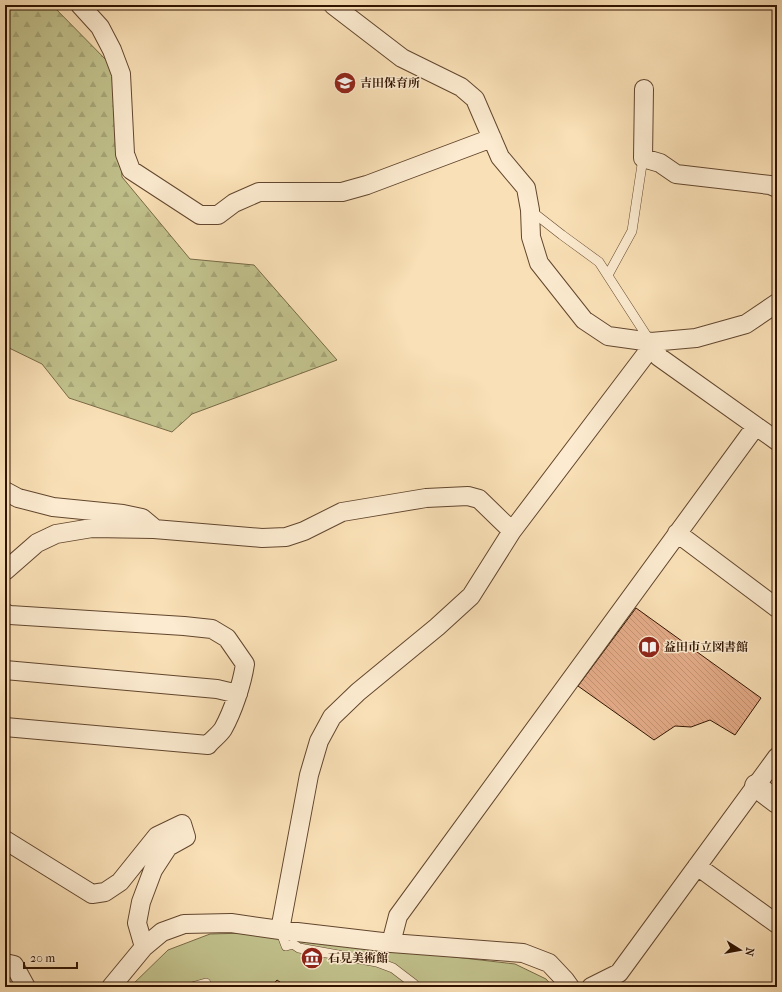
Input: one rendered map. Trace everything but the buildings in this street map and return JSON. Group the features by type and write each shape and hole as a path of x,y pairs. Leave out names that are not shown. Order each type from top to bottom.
{"street":[{"path":"80,5 100,27 112,50 121,74 125,154 131,170 200,215 218,215 234,203 260,192 342,192 367,185 492,138"},
{"path":"333,5 402,58 461,87 475,99 500,157 526,188 530,210 531,237 539,263 584,320 608,336 650,342 696,338 746,324 777,303"},
{"path":"644,89 643,158 660,163 676,174 770,185 777,188"},
{"path":"650,342 659,357 777,441"},
{"path":"280,930 309,775 319,741 332,717 358,692 437,627 471,596 512,531 646,354 650,342"},
{"path":"391,942 398,916 756,426"},
{"path":"5,491 18,498 53,507 123,514 142,518 154,529"},
{"path":"5,571 37,543 56,534 92,528 154,529 262,538 286,537 304,531 342,512 426,498 468,496 479,499 512,531"},
{"path":"677,533 777,608"},
{"path":"5,613 10,615 212,629 227,638 246,664 238,694 222,730 208,745 5,727"},
{"path":"5,670 217,689 238,694"},
{"path":"591,987 619,973 777,757"},
{"path":"756,786 777,802"},
{"path":"5,840 92,894 105,892 120,882 158,836 182,824 186,837 168,847 153,870 141,902 138,923 144,947"},
{"path":"697,866 777,924"},
{"path":"111,987 144,947 162,932 184,924 231,923 391,942 523,952 549,964 570,987"},
{"path":"5,963 14,965 26,987"}],"lane":[{"path":"608,275 632,231 643,158"},
{"path":"530,210 599,262 650,342"},
{"path":"280,930 286,946 293,944 299,948 377,962 393,968 414,984"},
{"path":"192,987 206,983 205,987"}],"green space":[{"path":"5,5 52,5 114,68 122,177 190,259 254,265 337,360 192,414 172,432 69,398 42,364 5,346"},
{"name":"石見美術館","path":"247,933 515,964 546,979 553,987 130,987 168,950 210,934"}],"place":[{"name":"吉田保育所","path":"345,83"},
{"name":"益田市立図書館","path":"649,647"},
{"name":"石見美術館","path":"312,958"}]}
